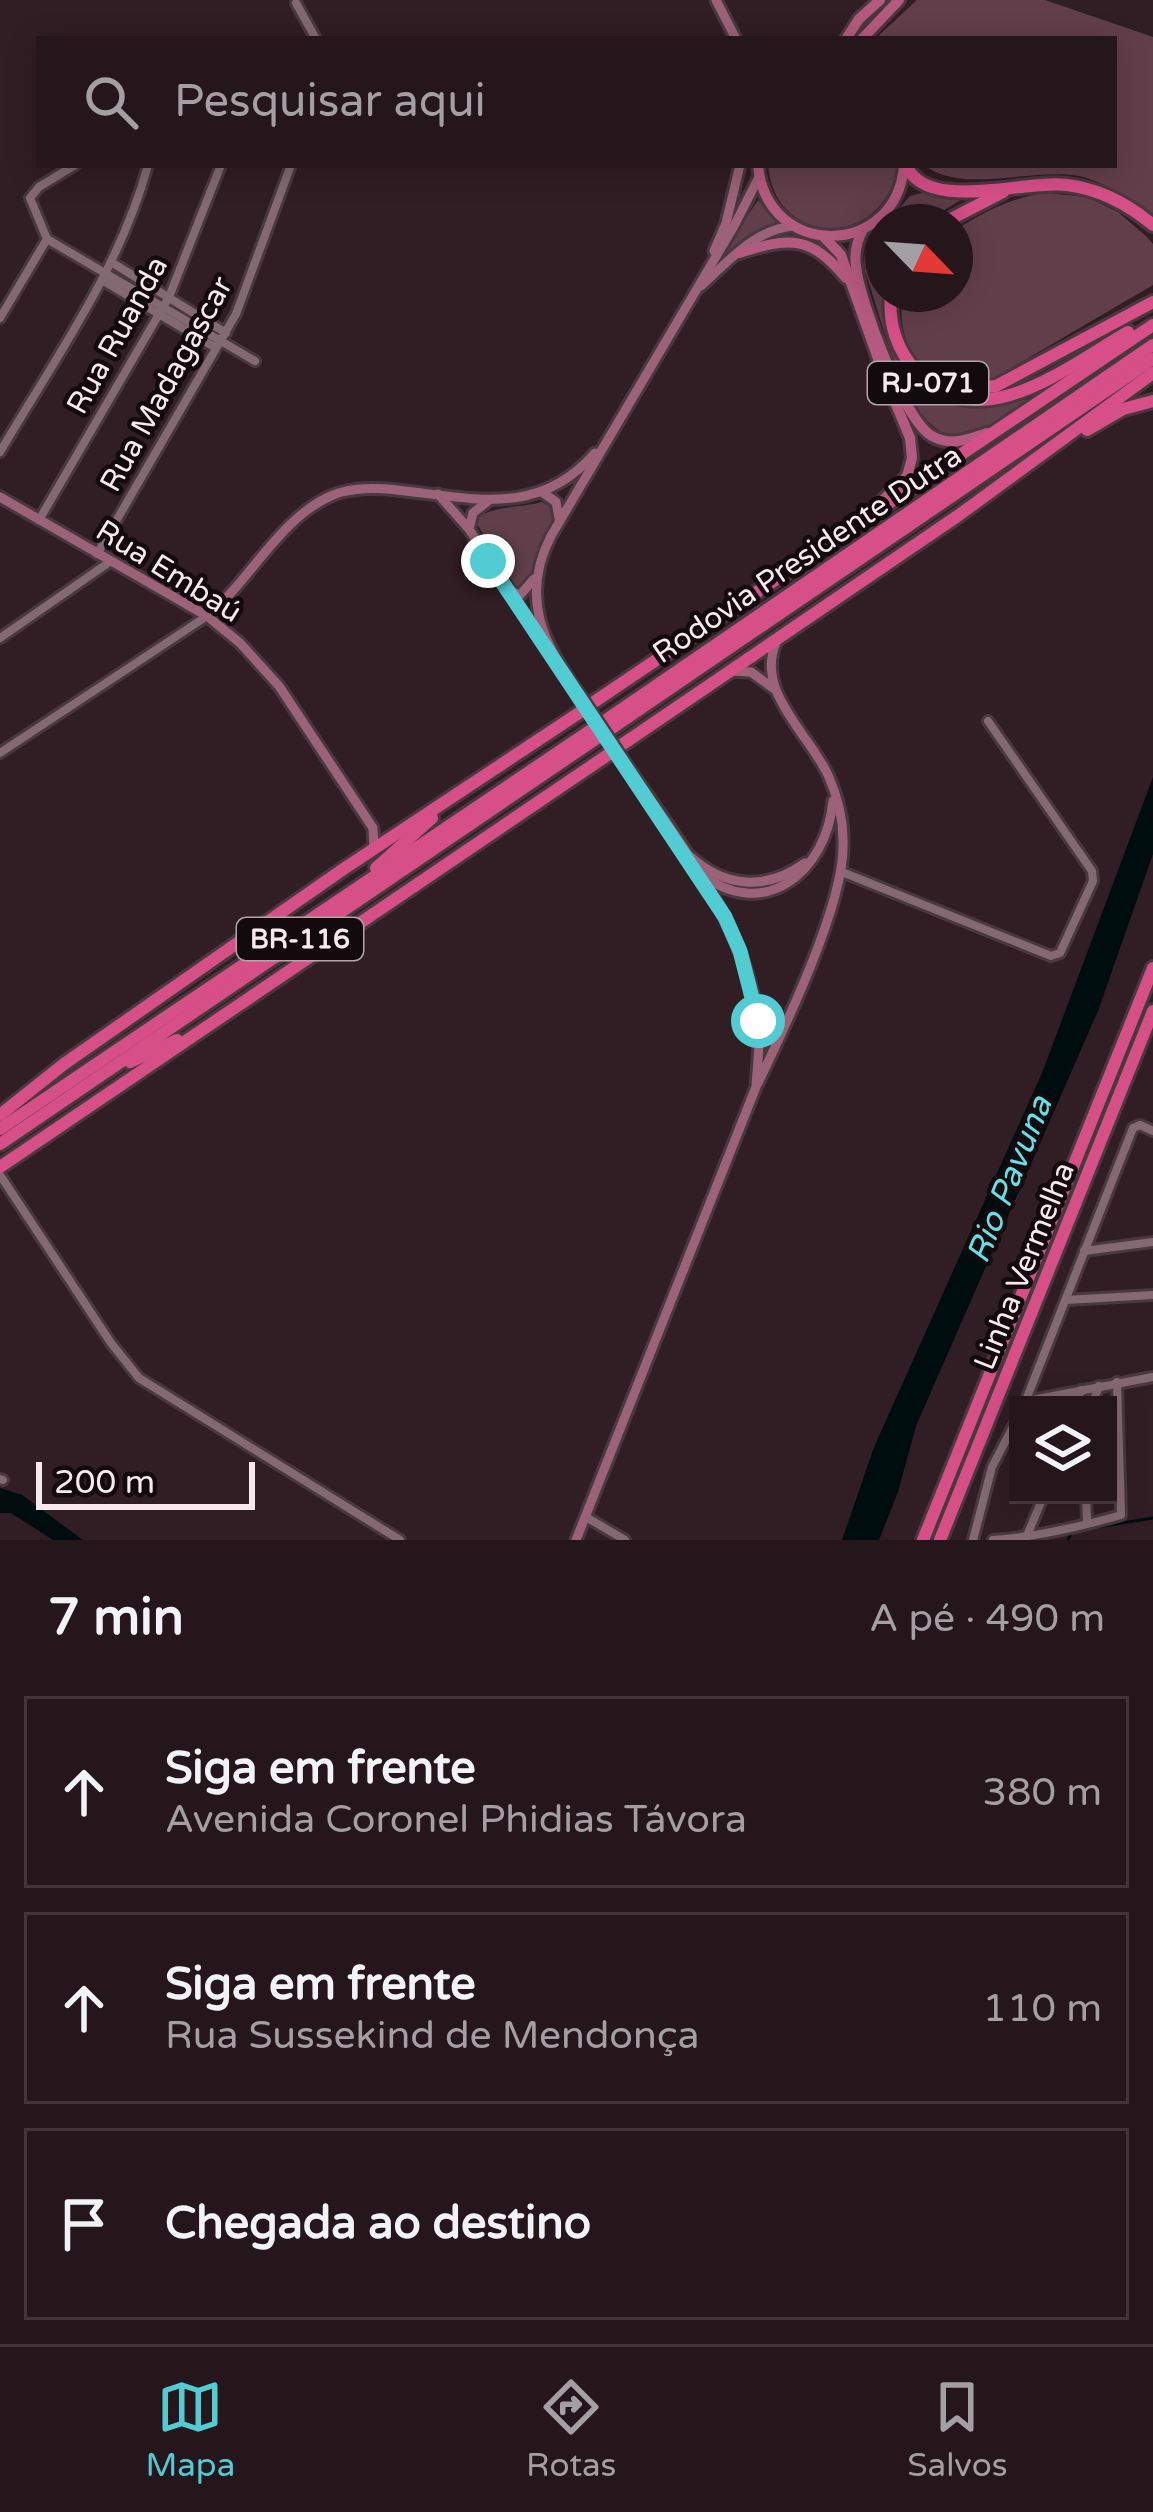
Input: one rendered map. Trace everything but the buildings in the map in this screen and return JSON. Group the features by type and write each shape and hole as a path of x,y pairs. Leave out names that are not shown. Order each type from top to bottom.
{"highway":[{"path":"907,168 913,178 932,188 1056,184 1092,190 1126,205 1153,225"},
{"path":"973,208 1012,188"},
{"path":"911,367 950,387 978,390 996,386 1153,302"},
{"name":"RJ-071","path":"892,312 893,330 911,367 952,398 991,401 1040,382 1153,322"},
{"name":"BR-116","path":"0,1115 64,1064 374,848 1153,322"},
{"name":"Rodovia Presidente Dutra","path":"0,1144 1153,345"},
{"path":"954,482 1071,395 1119,347"},
{"name":"Rodovia Presidente Dutra","path":"0,1129 345,895 709,665 1153,359"},
{"name":"BR-116","path":"0,1171 1045,454 1153,373"},
{"path":"1045,454 1115,413 1149,402"},
{"path":"617,747 709,665"},
{"path":"345,895 464,789"},
{"name":"Linha Vermelha","path":"923,1540 1153,968"},
{"name":"Linha Vermelha","path":"940,1540 1153,1011"},
{"path":"97,1078 220,1020"}],"main road":[{"path":"848,36 880,0"},
{"path":"865,36 899,0"},
{"path":"904,168 893,201 862,229 856,244 857,274 884,352 912,416 926,433 950,442 999,429"},
{"path":"758,171 774,210 793,226 823,236 842,255 884,378 908,432 912,454 899,486 842,536"},
{"path":"823,236 862,229"},
{"path":"739,253 770,243 799,242 829,259 853,286"}],"street":[{"path":"716,0 733,36"},
{"path":"296,3 315,36"},
{"path":"71,168 32,195 32,211 47,239 255,361"},
{"path":"0,452 107,272 147,168"},
{"name":"Rua Ruanda","path":"39,520 164,305 220,168"},
{"name":"Rua Madagascar","path":"97,554 249,287 290,168"},
{"path":"507,590 516,595 525,592 536,575 558,523 698,289 726,223 739,168"},
{"path":"707,268 758,171"},
{"path":"698,289 771,230 793,226"},
{"path":"0,318 47,239"},
{"path":"107,272 221,341"},
{"path":"0,753 207,616 254,570 292,523 324,500 353,490 521,499 542,492 586,463 610,435"},
{"path":"542,492 556,502 558,523"},
{"path":"438,494 469,529 725,917 740,951 758,1021 756,1088"},
{"name":"Rua Embaú","path":"0,497 207,616 267,671 373,828"},
{"path":"469,529 477,507 490,500"},
{"path":"0,638 111,561"},
{"path":"536,575 539,615 555,659"},
{"path":"776,691 770,660 781,634"},
{"path":"576,1540 805,975 842,872 843,831 834,790 822,764 776,691 751,672 724,672"},
{"path":"842,872 1051,956 1060,953 1093,880 1092,871 988,721"},
{"path":"692,865 718,886 758,894 790,883 815,855 829,828 834,790"},
{"path":"374,848 373,828 396,833"},
{"path":"678,844 717,876 750,884 783,877 815,855"},
{"path":"1028,1396 1133,1128 1140,1125 1153,1131"},
{"path":"0,1171 111,1343 140,1378 400,1540"},
{"path":"1084,1251 1153,1242"},
{"path":"1066,1300 1153,1294"},
{"path":"1055,1396 1153,1376"},
{"path":"993,1540 1046,1536 1121,1515 1117,1382"},
{"path":"1096,1396 1099,1386"},
{"path":"1079,1396 1081,1390"},
{"path":"974,1540 992,1467 1009,1434"},
{"path":"1026,1538 1039,1504"},
{"path":"1086,1504 1087,1521"},
{"path":"586,1517 610,1537 625,1540"}],"shaded area":[{"path":"917,0 1045,0 1153,37 1153,216 1114,190 1080,176 958,178 929,168 1117,168 1117,36 878,36"},
{"path":"769,168 897,168 889,193 880,204 865,204 865,217 853,224 809,225 789,213 775,193"},
{"path":"926,192 966,197 954,204 903,204 910,196"},
{"path":"1047,193 1087,197 1118,212 1153,244 1153,285 991,380 951,380 935,373 911,350 902,312 973,312 973,220 1022,198"},
{"path":"758,200 778,223 761,229 713,268"},
{"path":"878,312 889,312 896,351 911,377 942,400 979,406 1038,396 975,434 945,433 927,420 912,399"},
{"path":"542,502 558,511 527,588 518,590 477,524 478,518"}],"water":[{"name":"Rio Pavuna","path":"1153,777 1153,854 1098,1011 916,1426 879,1540 842,1540 874,1447 1042,1073"},
{"path":"0,1488 22,1495 83,1540 53,1540 11,1513 0,1513"}],"waterway":[{"path":"1068,1540 1072,1531 1153,1518"}],"route":[{"path":"488,561 725,917 740,951 758,1021"}]}
